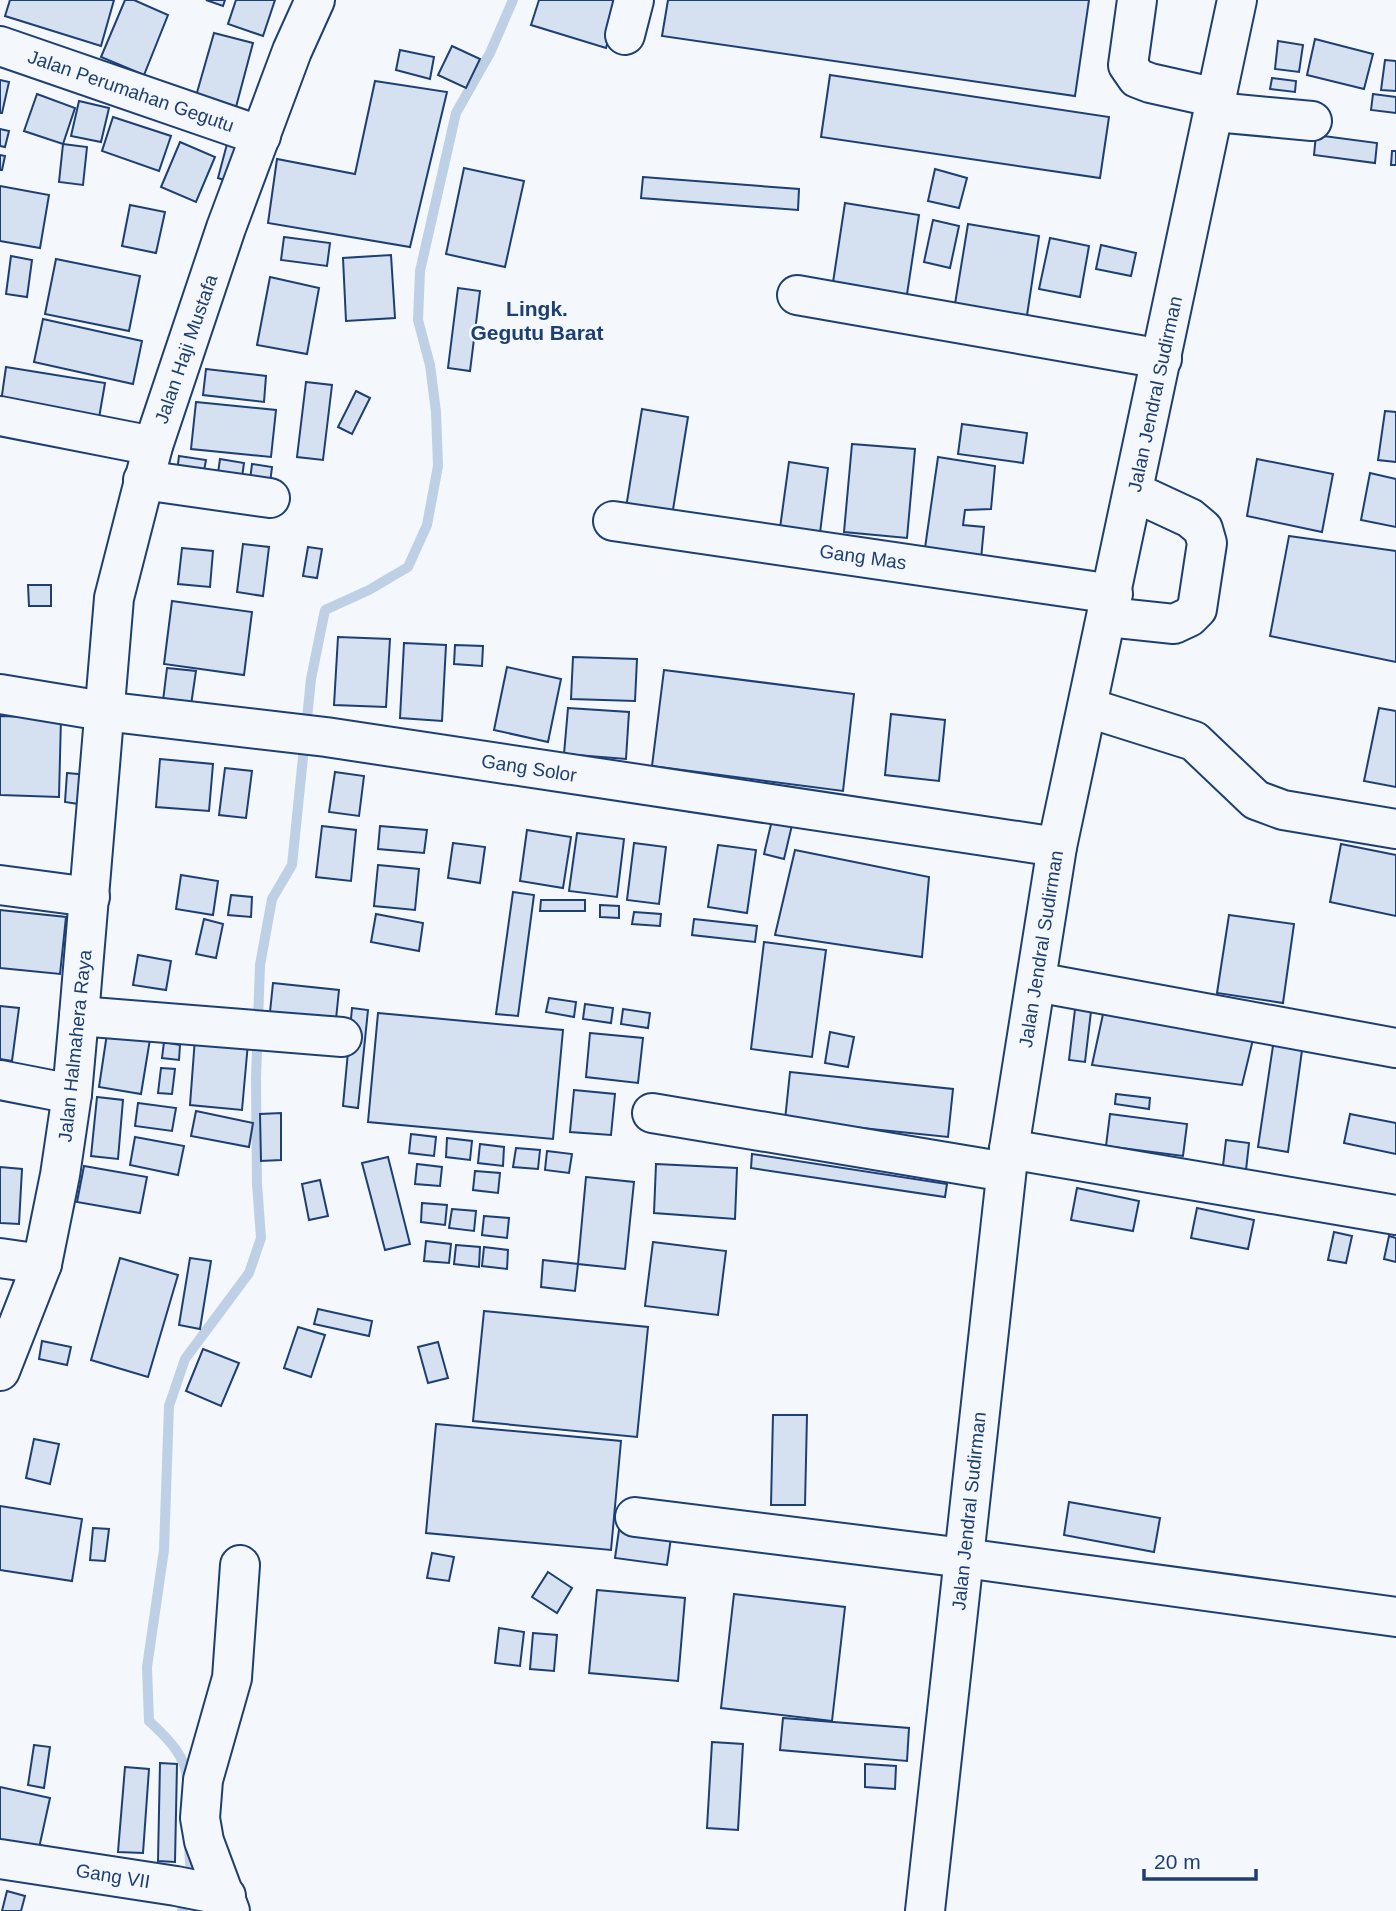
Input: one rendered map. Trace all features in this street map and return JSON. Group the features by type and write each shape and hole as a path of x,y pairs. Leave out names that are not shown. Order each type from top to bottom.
{"main road":[{"name":"Jalan Haji Mustafa","path":"103,711 114,598 148,463 226,228 292,51 315,0"},
{"path":"1137,0 1128,65 1137,78 1216,105 1312,121"},
{"name":"Jalan Jendral Sudirman","path":"925,1911 1007,1161 1036,982 1058,848 1237,0"},
{"name":"Jalan Perumahan Gegutu","path":"0,46 261,136"},
{"path":"797,295 1162,359"},
{"path":"0,416 270,498"},
{"name":"Gang Mas","path":"613,521 1110,606 1174,624 1189,617 1197,609 1207,543 1203,529 1190,518 1134,492"},
{"name":"Gang Solor","path":"0,694 103,711 326,737 1058,848"},
{"path":"1088,708 1194,741 1256,800 1283,810 1396,829"},
{"name":"Jalan Halmahera Raya","path":"0,1371 42,1264 60,1175 72,1094 103,711"},
{"path":"0,885 90,897"},
{"path":"1036,982 1396,1048"},
{"path":"79,1016 342,1037"},
{"path":"0,1080 72,1094"},
{"path":"652,1113 1396,1215"},
{"path":"0,1258 42,1264"},
{"path":"635,1517 1396,1616"},
{"path":"209,1896 200,1818 204,1780 232,1678 240,1565"},
{"name":"Gang VII","path":"0,1859 209,1896"}],"building":[{"path":"10,0 114,0 101,46 5,16"},
{"path":"125,0 134,0 168,15 144,75 101,57"},
{"path":"206,0 225,0 223,6"},
{"path":"236,0 275,0 263,36 228,24"},
{"path":"539,0 620,0 606,48 531,25"},
{"path":"668,0 1089,0 1075,96 662,36"},
{"path":"214,33 253,43 236,107 196,96"},
{"path":"1315,39 1373,54 1364,89 1307,75"},
{"path":"1278,41 1303,45 1299,72 1275,69"},
{"path":"452,46 480,59 466,88 438,75"},
{"path":"400,50 434,57 430,79 396,70"},
{"path":"1385,60 1396,61 1396,91 1381,90"},
{"path":"830,75 1109,117 1100,178 821,137"},
{"path":"1272,78 1296,81 1295,92 1270,89"},
{"path":"0,80 9,82 2,113 0,113"},
{"path":"375,81 447,92 410,247 268,223 277,159 355,174"},
{"path":"37,94 75,108 63,144 24,131"},
{"path":"1373,94 1396,97 1396,113 1371,110"},
{"path":"79,101 109,108 101,142 71,136"},
{"path":"113,117 171,136 159,171 102,151"},
{"path":"0,129 9,131 5,147 0,146"},
{"path":"1316,135 1377,143 1375,163 1314,155"},
{"path":"180,142 215,157 196,202 161,187"},
{"path":"63,144 87,147 83,185 59,182"},
{"path":"227,144 240,148 230,182 218,178"},
{"path":"1392,151 1396,151 1396,165 1391,165"},
{"path":"0,155 5,156 2,170 0,170"},
{"path":"464,168 524,181 505,267 446,254"},
{"path":"935,169 967,178 959,208 928,201"},
{"path":"643,177 799,189 798,210 641,198"},
{"path":"0,186 49,195 40,248 0,241"},
{"path":"845,203 919,215 906,301 832,289"},
{"path":"130,205 165,212 156,253 122,246"},
{"path":"933,220 959,226 950,268 924,262"},
{"path":"968,224 1039,236 1026,322 954,310"},
{"path":"284,237 330,243 327,266 281,260"},
{"path":"1050,238 1089,246 1080,297 1039,289"},
{"path":"1101,245 1136,253 1131,276 1096,269"},
{"path":"391,255 395,318 346,321 343,258"},
{"path":"11,256 32,260 27,297 6,294"},
{"path":"56,259 140,276 129,331 45,314"},
{"path":"270,277 319,288 307,354 257,345"},
{"path":"458,288 480,291 470,371 448,368"},
{"path":"43,319 142,341 133,384 34,362"},
{"path":"6,367 105,383 99,418 1,402"},
{"path":"206,369 266,376 264,402 203,395"},
{"path":"306,382 332,385 323,460 297,457"},
{"path":"356,391 370,398 352,434 338,427"},
{"path":"196,402 276,410 271,457 191,449"},
{"path":"642,409 688,417 671,522 625,514"},
{"path":"1385,411 1396,412 1396,462 1378,460"},
{"path":"962,424 1027,433 1023,463 958,454"},
{"path":"852,444 915,449 907,538 844,532"},
{"path":"179,456 206,460 203,476 177,472"},
{"path":"938,457 995,466 991,509 965,510 963,525 984,527 980,570 923,562"},
{"path":"220,459 244,463 242,477 218,473"},
{"path":"1257,459 1333,474 1322,532 1247,516"},
{"path":"789,462 828,468 820,533 780,528"},
{"path":"252,464 272,467 270,483 250,480"},
{"path":"1370,473 1396,479 1396,527 1361,520"},
{"path":"1289,536 1396,551 1396,662 1270,636"},
{"path":"243,544 269,547 263,596 237,592"},
{"path":"308,547 322,549 317,578 303,576"},
{"path":"182,548 213,551 210,587 178,584"},
{"path":"28,585 51,585 51,606 29,606"},
{"path":"172,601 252,612 244,675 164,664"},
{"path":"338,637 390,639 386,707 334,705"},
{"path":"404,643 446,645 442,721 400,718"},
{"path":"455,645 483,646 482,666 454,664"},
{"path":"573,657 637,659 635,701 571,699"},
{"path":"507,667 561,679 548,742 494,730"},
{"path":"167,668 196,671 191,705 163,701"},
{"path":"664,670 854,694 843,791 652,766"},
{"path":"568,708 629,712 626,759 564,754"},
{"path":"1379,708 1396,711 1396,787 1364,781"},
{"path":"891,714 945,720 939,781 885,775"},
{"path":"0,716 61,718 59,797 0,795"},
{"path":"160,759 213,764 209,811 156,807"},
{"path":"225,768 252,771 246,818 219,815"},
{"path":"335,772 364,776 359,816 329,812"},
{"path":"67,773 88,775 85,805 65,802"},
{"path":"772,820 792,825 784,859 764,854"},
{"path":"322,826 356,830 351,881 316,877"},
{"path":"380,826 427,830 424,853 378,849"},
{"path":"527,830 571,837 563,888 520,881"},
{"path":"577,833 624,839 617,897 569,891"},
{"path":"453,843 485,847 480,883 448,878"},
{"path":"634,843 666,847 659,904 627,900"},
{"path":"1341,844 1396,855 1396,916 1330,902"},
{"path":"718,845 756,850 747,913 708,907"},
{"path":"795,850 929,877 922,957 775,935"},
{"path":"378,865 419,869 415,910 374,906"},
{"path":"181,875 218,881 213,915 176,909"},
{"path":"513,892 534,895 518,1016 496,1014"},
{"path":"231,895 252,897 251,917 228,915"},
{"path":"541,900 585,900 585,911 540,911"},
{"path":"600,905 619,906 619,918 600,917"},
{"path":"0,910 66,917 60,974 0,968"},
{"path":"634,912 661,914 660,926 632,924"},
{"path":"376,914 423,923 419,951 371,942"},
{"path":"1229,915 1294,924 1283,1003 1217,993"},
{"path":"204,919 223,924 216,958 196,954"},
{"path":"694,919 757,926 755,942 692,935"},
{"path":"764,942 826,950 812,1057 751,1049"},
{"path":"138,955 171,961 166,990 133,985"},
{"path":"273,983 339,990 336,1019 270,1012"},
{"path":"549,998 576,1002 574,1017 546,1012"},
{"path":"1076,1001 1092,1003 1085,1062 1069,1060"},
{"path":"585,1004 613,1008 611,1023 583,1019"},
{"path":"1105,1005 1255,1031 1242,1085 1092,1065"},
{"path":"0,1006 19,1008 12,1061 0,1059"},
{"path":"352,1008 368,1010 358,1108 343,1106"},
{"path":"623,1009 650,1013 648,1028 621,1024"},
{"path":"378,1013 563,1030 553,1139 368,1122"},
{"path":"108,1027 151,1033 141,1094 99,1087"},
{"path":"830,1032 854,1037 848,1067 825,1063"},
{"path":"590,1033 643,1038 638,1083 586,1077"},
{"path":"195,1038 248,1043 242,1110 190,1105"},
{"path":"1274,1039 1303,1043 1288,1152 1258,1147"},
{"path":"164,1042 180,1045 179,1060 162,1058"},
{"path":"161,1068 175,1069 172,1094 158,1093"},
{"path":"790,1072 953,1089 948,1137 785,1120"},
{"path":"574,1090 615,1094 611,1135 570,1132"},
{"path":"1116,1094 1150,1098 1149,1109 1115,1104"},
{"path":"97,1097 123,1100 118,1159 91,1156"},
{"path":"138,1103 176,1108 172,1131 135,1126"},
{"path":"196,1111 253,1123 249,1147 191,1136"},
{"path":"281,1113 281,1160 261,1161 260,1114"},
{"path":"1110,1114 1187,1124 1183,1156 1106,1146"},
{"path":"1350,1114 1396,1123 1396,1154 1344,1143"},
{"path":"411,1134 436,1137 434,1156 409,1153"},
{"path":"135,1137 184,1146 178,1175 130,1165"},
{"path":"447,1138 472,1141 470,1160 446,1157"},
{"path":"1226,1140 1249,1143 1246,1170 1223,1166"},
{"path":"480,1144 504,1147 503,1166 478,1163"},
{"path":"516,1148 540,1150 538,1169 513,1167"},
{"path":"547,1151 572,1154 569,1173 545,1170"},
{"path":"752,1154 947,1184 945,1197 751,1168"},
{"path":"388,1157 410,1244 385,1250 362,1163"},
{"path":"417,1164 442,1167 440,1186 415,1184"},
{"path":"656,1164 737,1168 735,1219 654,1213"},
{"path":"84,1166 147,1177 140,1213 77,1202"},
{"path":"0,1167 22,1169 19,1224 0,1223"},
{"path":"475,1171 500,1173 498,1193 473,1190"},
{"path":"586,1177 634,1182 625,1269 578,1264"},
{"path":"320,1180 328,1216 309,1220 302,1184"},
{"path":"1077,1188 1139,1201 1133,1231 1071,1220"},
{"path":"422,1203 447,1205 445,1225 421,1222"},
{"path":"1197,1208 1254,1220 1248,1249 1191,1238"},
{"path":"452,1209 476,1211 474,1231 449,1228"},
{"path":"484,1216 509,1218 507,1238 482,1235"},
{"path":"1334,1232 1352,1236 1346,1263 1328,1260"},
{"path":"1389,1236 1396,1238 1396,1262 1384,1259"},
{"path":"426,1241 451,1244 449,1263 424,1261"},
{"path":"653,1242 726,1251 718,1315 645,1306"},
{"path":"456,1245 480,1247 479,1267 454,1264"},
{"path":"484,1247 508,1250 507,1269 482,1266"},
{"path":"120,1258 178,1275 148,1377 91,1360"},
{"path":"190,1258 211,1261 200,1329 179,1325"},
{"path":"543,1260 578,1264 575,1291 541,1287"},
{"path":"318,1309 372,1321 369,1336 314,1324"},
{"path":"484,1311 648,1327 637,1437 473,1421"},
{"path":"298,1327 325,1335 311,1377 284,1368"},
{"path":"42,1341 71,1347 67,1365 39,1359"},
{"path":"438,1342 448,1378 428,1383 418,1347"},
{"path":"203,1349 239,1363 221,1406 186,1391"},
{"path":"773,1415 807,1415 805,1505 771,1505"},
{"path":"436,1424 621,1441 611,1550 426,1533"},
{"path":"34,1439 59,1444 50,1484 26,1478"},
{"path":"1069,1502 1160,1518 1154,1552 1064,1535"},
{"path":"0,1506 82,1519 72,1581 0,1570"},
{"path":"93,1528 109,1529 105,1561 90,1560"},
{"path":"619,1530 671,1538 667,1565 615,1558"},
{"path":"432,1553 454,1557 449,1581 427,1578"},
{"path":"548,1572 572,1588 557,1613 532,1597"},
{"path":"597,1590 685,1598 678,1681 589,1673"},
{"path":"734,1594 845,1607 832,1721 721,1708"},
{"path":"499,1628 524,1632 520,1666 495,1663"},
{"path":"533,1633 557,1635 554,1671 530,1669"},
{"path":"783,1718 909,1728 907,1761 780,1750"},
{"path":"712,1742 743,1744 738,1830 707,1828"},
{"path":"34,1745 50,1747 44,1788 28,1785"},
{"path":"160,1763 177,1764 175,1862 158,1861"},
{"path":"865,1764 896,1766 895,1789 865,1787"},
{"path":"125,1767 149,1769 143,1853 118,1852"},
{"path":"0,1787 50,1798 39,1848 0,1840"},
{"path":"7,1891 25,1896 21,1911 2,1911"}],"waterway":[{"path":"187,1783 180,1756 149,1721 147,1667 164,1550 169,1406 185,1359 249,1273 261,1238 257,1184 256,1078 260,965 272,899 292,865 311,679 325,610 369,590 408,567 427,525 438,466 436,412 430,365 418,320 420,271 456,113 490,53 513,0"},
{"path":"182,1911 191,1880 189,1845"}],"district":[{"name":"Lingk. Gegutu Barat","path":"537,320"}]}
